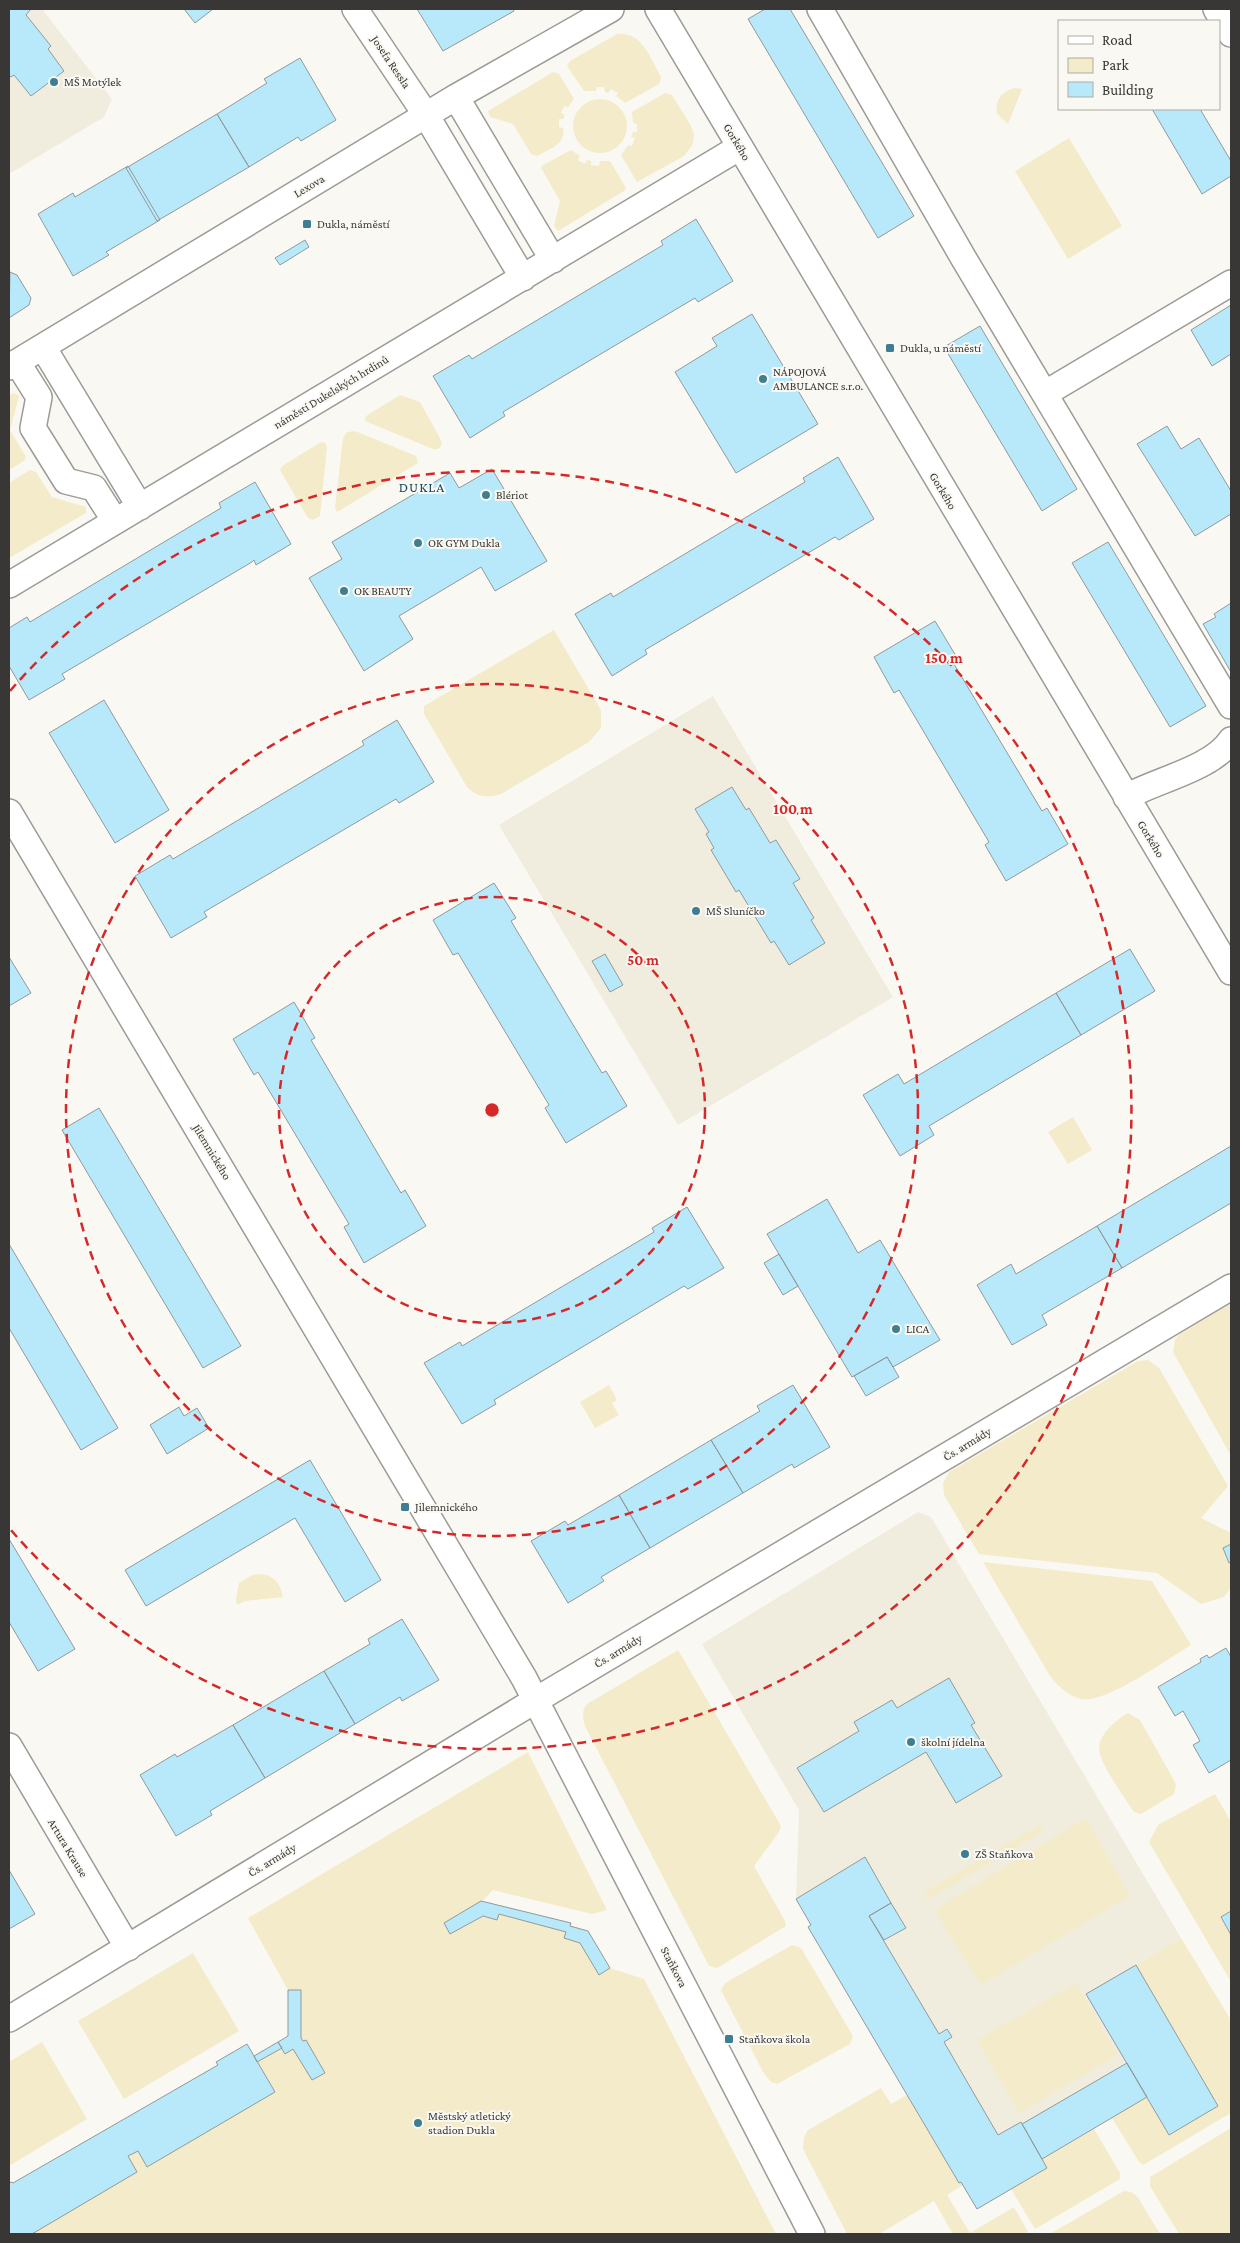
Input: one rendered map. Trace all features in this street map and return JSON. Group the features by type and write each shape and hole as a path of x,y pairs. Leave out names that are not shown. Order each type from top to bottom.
{"street":[{"name":"Josefa Ressla","path":"355,9 426,116"},
{"name":"Lexova","path":"13,364 456,97 611,9"},
{"name":"Gorkého","path":"658,9 1231,972"},
{"path":"1216,9 1231,34"},
{"path":"827,11 964,259 1046,393 1231,706"},
{"path":"456,97 553,260"},
{"path":"426,116 523,278"},
{"name":"náměstí Dukelských hrdinů","path":"9,585 740,147"},
{"path":"1046,393 1231,283"},
{"path":"43,346 140,507"},
{"path":"13,364 39,397 33,428 66,481 94,488 115,521"},
{"path":"1126,797 1157,781 1203,764 1218,756 1231,740"},
{"name":"Jilemnického","path":"9,812 458,1563 536,1700"},
{"name":"Čs. armády","path":"9,2019 536,1700 1231,1287"},
{"name":"Staňkova","path":"536,1700 812,2234"},
{"name":"Artura Krause","path":"9,1746 128,1948"}],"shaded area":[{"name":"MŠ Motýlek","path":"9,9 42,9 112,99 104,117 9,174"},
{"name":"MŠ Sluníčko","path":"713,696 893,997 678,1125 499,825"},
{"name":"ZŠ Staňkova","path":"918,1512 931,1517 1181,1938 1136,1965 1218,2106 1169,2135 1147,2097 1042,2158 1047,2168 977,2209 963,2185 959,2183 808,1927 811,1925 796,1899 799,1810 702,1644"}],"green space":[{"path":"617,34 626,34 639,42 645,48 661,77 659,84 625,103 616,96 618,93 611,89 608,93 605,92 604,87 597,87 596,91 584,91 567,66 570,61"},
{"path":"553,72 559,74 574,99 568,107 564,106 561,113 565,115 563,119 559,119 559,127 563,128 562,139 556,146 537,156 531,154 513,124 490,117 488,111"},
{"path":"1014,88 1022,89 1008,124 997,114 997,105 1002,94"},
{"path":"665,93 672,95 690,124 694,134 693,144 684,156 637,182 621,155 628,145 632,146 635,138 631,137 633,132 637,132 637,124 633,123 632,112"},
{"path":"600,99 610,101 619,107 625,116 627,126 625,136 619,145 610,151 600,153 590,151 581,145 575,136 573,126 575,116 581,107 590,101"},
{"path":"1069,138 1122,226 1068,259 1015,171"},
{"path":"571,150 580,156 578,160 585,164 587,160 591,161 591,165 599,166 600,161 610,161 626,188 558,231 554,226 560,201 541,168 543,165"},
{"path":"14,393 19,396 10,430 26,457 24,461 9,470 9,395"},
{"path":"400,395 420,402 441,440 442,445 438,449 433,449 365,421 366,416"},
{"path":"355,431 416,456 418,463 337,512 335,508 343,438 347,432"},
{"path":"321,442 325,443 327,447 320,516 313,520 308,518 280,470 282,466"},
{"path":"30,470 36,472 52,497 86,507 86,513 9,558 9,483"},
{"path":"554,630 601,710 601,728 589,742 501,794 491,796 479,795 467,787 424,714 424,706"},
{"path":"1073,1117 1092,1150 1068,1164 1048,1132"},
{"path":"1231,1303 1231,1456 1173,1352 1175,1340 1179,1335"},
{"path":"1148,1360 1159,1368 1228,1486 1201,1518 1231,1533 1231,1588 1224,1597 1201,1604 1157,1573 979,1554 944,1495 943,1483 949,1472 1138,1361"},
{"path":"609,1385 617,1400 612,1403 619,1415 595,1428 580,1402"},
{"path":"983,1562 1152,1581 1191,1645 1152,1670 1105,1695 1092,1699 1076,1698 1064,1690 1050,1676"},
{"path":"262,1574 271,1577 277,1582 283,1597 245,1601 237,1605 236,1599 239,1583 252,1575"},
{"path":"678,1650 781,1826 779,1832 754,1866 786,1926 717,1968 709,1966 585,1726 583,1717 587,1704"},
{"path":"1128,1713 1140,1720 1176,1784 1174,1794 1141,1814 1134,1812 1113,1780 1103,1762 1099,1747 1102,1737 1110,1727"},
{"name":"Městský atletický stadion Dukla","path":"528,1752 607,1910 592,1914 493,1890 482,1901 571,1923 570,1926 588,1931 610,1968 644,1979 776,2234 9,2234 9,2183 14,2183 217,2065 216,2062 247,2044 254,2056 288,2036 288,1990 248,1918"},
{"path":"1215,1794 1231,1822 1231,1911 1221,1918 1231,1935 1231,1982 1149,1842 1158,1825"},
{"path":"1086,1818 1130,1896 981,1985 934,1910"},
{"path":"1040,1825 1044,1831 928,1899 924,1892"},
{"path":"1181,1938 1231,2020 1231,2113 1143,2165 1139,2162 1112,2118 1147,2097 1169,2135 1218,2106 1136,1965"},
{"path":"792,1945 801,1948 853,2036 850,2044 777,2084 771,2082 763,2072 721,1990 725,1983"},
{"path":"193,1953 239,2031 124,2099 78,2021"},
{"path":"1076,1983 1118,2055 1019,2113 977,2040"},
{"path":"42,2042 87,2119 9,2166 9,2062"},
{"path":"881,2088 891,2104 907,2095 959,2183 961,2182 963,2185 947,2195 970,2233 1014,2207 1028,2232 1024,2234 953,2234 934,2201 879,2234 847,2234 803,2149 804,2137 808,2130"},
{"path":"1231,2128 1231,2234 1179,2234 1150,2186 1150,2177"},
{"path":"1094,2129 1120,2173 1120,2179 1035,2229 1011,2189 1047,2168 1042,2159"},
{"path":"1124,2191 1131,2192 1137,2196 1160,2234 1050,2234"}],"building":[{"path":"9,9 31,9 26,15 51,46 48,49 64,71 31,96 14,75 11,77 9,75"},
{"path":"184,9 213,9 195,23"},
{"path":"417,9 513,9 514,11 443,51"},
{"path":"765,9 790,9 914,216 878,238 748,19"},
{"path":"300,58 336,120 301,141 298,137 249,167 217,114 267,83 264,79"},
{"path":"1153,110 1201,110 1231,161 1231,176 1202,194"},
{"path":"217,114 249,167 157,221 126,168"},
{"path":"128,166 160,220 106,252 109,255 73,276 38,214 73,193 75,197"},
{"path":"696,219 733,281 698,302 695,298 503,412 505,416 470,438 433,376 469,355 472,359 663,245 661,241"},
{"path":"305,240 309,247 280,265 275,258"},
{"path":"10,272 17,275 31,298 29,305 9,318"},
{"path":"1231,305 1231,354 1212,366 1191,330"},
{"path":"752,314 818,424 736,473 675,372 717,346 712,338"},
{"path":"980,326 1077,489 1042,511 944,347"},
{"path":"1167,426 1181,449 1199,438 1231,491 1231,514 1195,536 1137,444"},
{"path":"838,457 874,519 839,540 835,537 645,650 647,654 612,676 575,614 611,593 613,597 805,482 803,478"},
{"path":"492,469 547,561 495,591 481,567 399,616 413,639 364,671 309,578 342,559 332,542 450,473 459,488"},
{"path":"255,482 291,544 256,565 254,560 62,674 65,679 29,700 9,666 9,628 27,617 30,622 221,508 219,503"},
{"path":"1108,542 1206,706 1170,727 1072,563"},
{"path":"1231,603 1231,672 1203,624 1216,617 1214,614"},
{"path":"935,621 956,656 951,659 1042,811 1047,808 1068,844 1006,881 985,845 989,842 899,690 894,693 874,657"},
{"path":"104,700 169,810 115,843 49,733"},
{"path":"397,720 434,782 399,803 396,799 204,912 207,917 171,938 135,876 170,855 173,859 364,745 362,741"},
{"path":"732,787 746,810 749,808 770,843 776,840 800,879 793,883 814,918 811,920 825,943 789,965 774,941 771,943 739,890 736,892 711,850 714,848 706,834 709,832 695,809"},
{"path":"494,883 516,918 511,921 602,1073 606,1071 627,1106 566,1143 545,1108 549,1105 458,953 453,955 433,920"},
{"path":"1130,949 1155,991 1081,1035 1056,993"},
{"path":"605,954 623,985 610,992 592,961"},
{"path":"9,957 31,993 9,1006"},
{"path":"1056,993 1081,1035 929,1126 934,1135 900,1156 863,1095 898,1074 904,1084"},
{"path":"294,1002 315,1038 311,1040 401,1193 405,1190 426,1226 364,1263 344,1227 349,1224 258,1072 254,1075 233,1039"},
{"path":"99,1108 241,1346 203,1368 62,1130"},
{"path":"1231,1146 1231,1203 1122,1268 1097,1226"},
{"path":"827,1199 858,1253 880,1240 940,1340 893,1367 887,1357 852,1377 767,1234"},
{"path":"687,1207 724,1268 688,1289 684,1286 494,1400 496,1404 462,1424 424,1363 460,1342 462,1346 654,1232 652,1228"},
{"path":"1097,1226 1122,1268 1042,1315 1047,1325 1012,1345 977,1285 1011,1264 1016,1274"},
{"path":"9,1244 118,1428 81,1450 9,1328"},
{"path":"779,1254 798,1286 783,1295 764,1263"},
{"path":"887,1357 899,1377 866,1396 854,1376"},
{"path":"793,1385 830,1447 794,1468 792,1464 743,1493 711,1440 760,1411 757,1406"},
{"path":"179,1407 184,1416 197,1408 209,1428 167,1454 150,1425"},
{"path":"711,1440 743,1493 650,1548 619,1495"},
{"path":"310,1460 381,1580 345,1602 295,1518 146,1606 125,1570"},
{"path":"619,1495 650,1548 601,1577 604,1581 568,1603 531,1541 565,1521 568,1525"},
{"path":"9,1539 75,1649 38,1671 9,1622"},
{"path":"1231,1544 1231,1562 1229,1563 1223,1548"},
{"path":"402,1619 439,1680 402,1701 400,1697 355,1724 324,1671 370,1644 368,1639"},
{"path":"1226,1648 1231,1657 1231,1760 1209,1773 1193,1745 1200,1741 1183,1711 1175,1716 1158,1687 1201,1662 1200,1659 1207,1655 1209,1658"},
{"path":"324,1671 355,1724 265,1778 233,1725"},
{"name":"školní jídelna","path":"949,1678 975,1723 971,1725 1002,1776 956,1803 926,1752 824,1812 797,1768 859,1731 854,1722 892,1700 897,1708"},
{"path":"233,1725 265,1778 210,1811 212,1815 176,1836 140,1775 175,1754 177,1757"},
{"path":"865,1857 891,1903 869,1916 939,2034 947,2029 952,2037 944,2042 998,2135 1021,2122 1047,2168 977,2209 961,2182 959,2183 808,1927 811,1925 796,1899"},
{"path":"9,1870 35,1914 9,1929"},
{"path":"481,1901 571,1923 570,1926 588,1931 610,1968 599,1975 580,1943 564,1938 566,1932 499,1914 497,1920 483,1916 450,1934 444,1923"},
{"path":"891,1903 906,1928 884,1940 869,1916"},
{"path":"1231,1911 1231,1935 1221,1917"},
{"path":"1136,1965 1218,2106 1169,2135 1086,1994"},
{"path":"288,1990 301,1990 301,2038 303,2041 306,2040 325,2073 312,2080 293,2049 285,2054 278,2042 288,2036"},
{"path":"278,2042 282,2048 257,2062 254,2056"},
{"path":"247,2044 275,2092 147,2167 138,2151 128,2156 137,2172 32,2234 9,2234 9,2183 13,2183 218,2065 216,2062"},
{"path":"1127,2063 1147,2097 1042,2159 1022,2124"}],"place":[{"name":"MŠ Motýlek","path":"54,82"},
{"name":"Dukla, náměstí","path":"307,224"},
{"name":"Dukla, u náměstí","path":"890,348"},
{"name":"NÁPOJOVÁ AMBULANCE s.r.o.","path":"763,379"},
{"name":"Blériot","path":"486,495"},
{"name":"OK GYM Dukla","path":"418,543"},
{"name":"OK BEAUTY","path":"344,591"},
{"name":"MŠ Sluníčko","path":"696,911"},
{"name":"LICA","path":"896,1329"},
{"name":"Jilemnického","path":"405,1507"},
{"name":"školní jídelna","path":"911,1742"},
{"name":"ZŠ Staňkova","path":"965,1854"},
{"name":"Staňkova škola","path":"729,2039"},
{"name":"Městský atletický stadion Dukla","path":"418,2123"}],"district":[{"name":"DUKLA","path":"422,487"}]}
